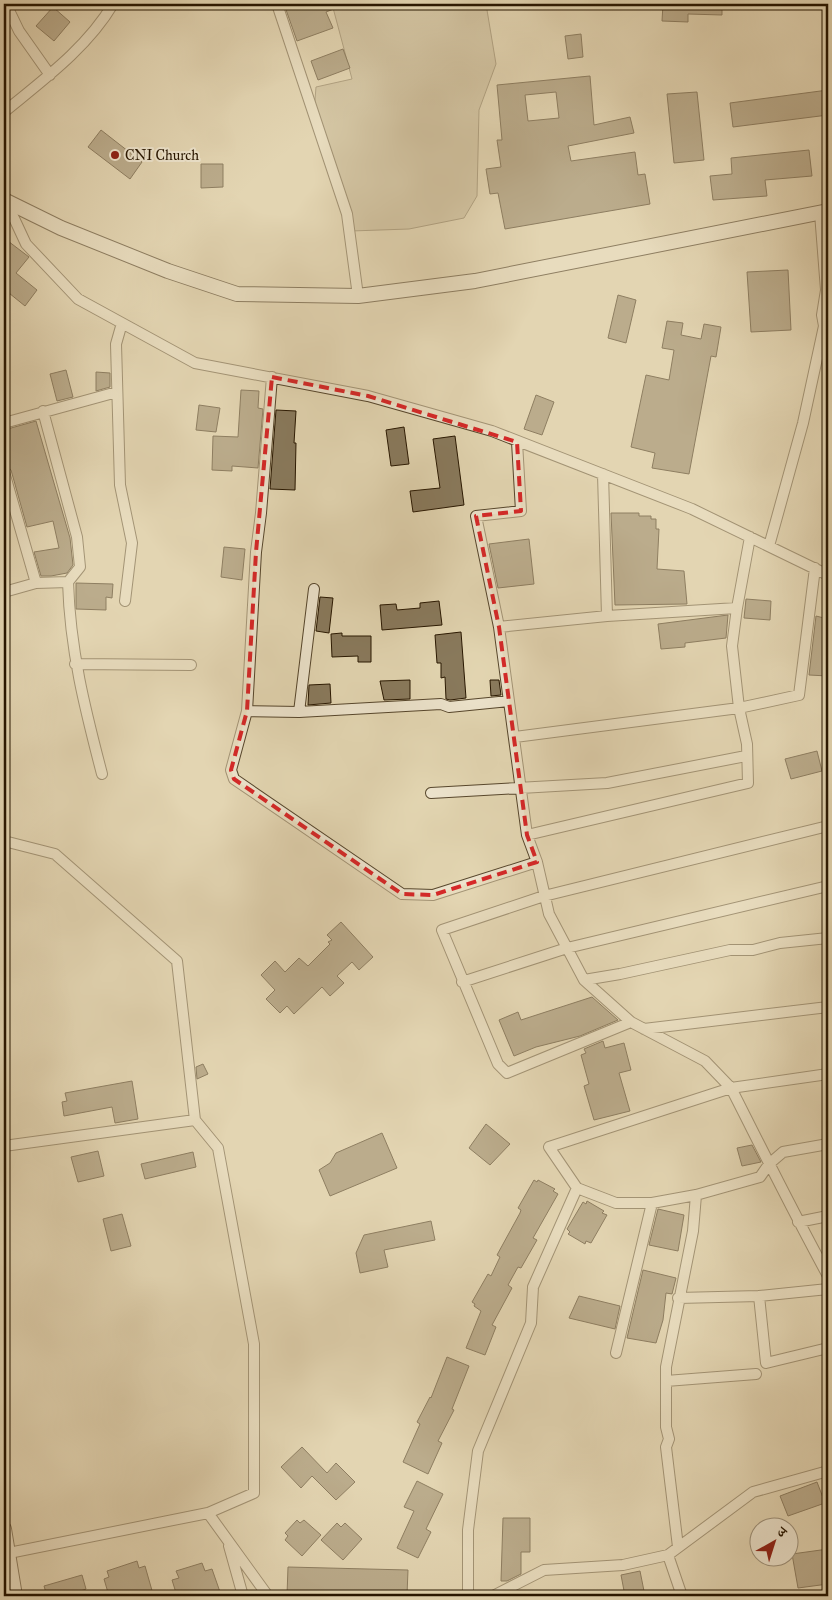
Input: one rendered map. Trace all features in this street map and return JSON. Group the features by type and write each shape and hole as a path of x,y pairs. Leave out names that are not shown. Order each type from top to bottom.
{"main road":[{"path":"5,200 61,228 168,271 237,294 358,296 475,281 824,212"},
{"path":"4,1530 6,1554 15,1596"}],"street":[{"path":"6,4 19,31 50,74"},
{"path":"4,112 50,74 101,24 113,4"},
{"path":"277,4 347,214 358,296"},
{"path":"5,200 26,244 78,299 195,363 368,396 492,431 692,509 828,575"},
{"path":"769,546 803,423 826,327 822,315 826,290 824,212"},
{"path":"122,323 116,344 120,485 132,543 125,601"},
{"path":"272,378 262,514 256,552 247,711 231,770 234,779 402,894 433,895 537,862"},
{"path":"4,423 117,392"},
{"path":"43,411 77,537 80,567 68,582 69,623 75,664 102,774"},
{"path":"517,442 522,511 476,516 499,627 527,835 537,862 549,914 584,980 631,1022 705,1061 732,1088 798,1222 828,1276"},
{"path":"4,472 36,583"},
{"path":"603,474 603,544 607,616"},
{"path":"527,835 748,783 746,744 739,708 732,646 750,537"},
{"path":"515,737 739,708 799,695 815,568"},
{"path":"4,592 36,583 68,582"},
{"path":"299,712 314,589"},
{"path":"499,627 607,616 737,608"},
{"path":"75,664 191,665"},
{"path":"247,711 299,712 424,704 441,704 449,707 509,700"},
{"path":"431,793 607,783 746,756"},
{"path":"631,1022 507,1073 498,1064 462,982 442,930 544,896 828,826"},
{"path":"4,841 55,854 177,961 194,1120 218,1148 254,1344 254,1493 208,1513 6,1554"},
{"path":"462,982 567,948 828,886"},
{"path":"584,980 730,950 753,950 780,943 828,938"},
{"path":"644,1029 828,1007"},
{"path":"828,1074 732,1088 549,1147 577,1188 616,1203 652,1203 696,1195 760,1177 783,1152 828,1144"},
{"path":"4,1146 194,1120"},
{"path":"468,1596 468,1530 478,1451 531,1323 533,1287 577,1188"},
{"path":"678,1548 666,1447 669,1439 666,1427 666,1366 678,1298 693,1231 696,1195"},
{"path":"616,1352 652,1203"},
{"path":"798,1222 828,1216"},
{"path":"678,1298 759,1296 828,1289"},
{"path":"759,1296 766,1362 828,1348"},
{"path":"666,1381 756,1374"},
{"path":"492,1596 544,1570 623,1565 668,1555 753,1492 828,1472"},
{"path":"208,1513 268,1596"},
{"path":"227,1537 243,1596"},
{"path":"668,1555 682,1596"}],"highlighted area":[{"path":"272,377 368,396 517,442 521,511 476,516 499,627 527,835 537,862 433,895 402,894 234,779 231,770 247,711 256,552"}],"shaded area":[{"path":"332,4 486,4 496,64 479,110 477,196 464,218 409,229 351,231 313,125 316,87 352,79"}],"building":[{"path":"284,4 344,5 326,12 333,28 297,41"},
{"path":"663,4 722,4 722,15 688,14 688,22 662,21"},
{"path":"53,7 70,22 54,41 36,26"},
{"path":"581,34 583,57 568,59 565,36"},
{"path":"343,49 350,68 318,80 311,61"},
{"path":"590,76 594,125 630,117 634,133 568,146 571,161 635,152 638,175 645,174 650,204 505,229 498,193 490,194 486,169 501,167 497,140 502,140 497,85","holes":["556,92 559,118 528,121 525,95"]},
{"path":"828,90 828,115 733,127 730,103"},
{"path":"697,92 704,160 674,163 667,94"},
{"name":"CNI Church","path":"101,130 142,162 130,179 88,147"},
{"path":"809,150 812,176 765,180 767,196 713,200 710,176 732,174 731,158"},
{"path":"201,164 223,164 223,187 201,188"},
{"path":"4,238 29,257 16,273 37,290 25,306 4,289"},
{"path":"788,270 791,330 751,332 747,272"},
{"path":"618,295 636,300 626,343 608,338"},
{"path":"667,321 683,323 681,335 701,339 704,324 721,327 716,357 711,356 689,474 652,468 655,453 631,447 646,375 669,380 674,350 662,348"},
{"path":"66,370 73,397 57,401 50,374"},
{"path":"96,372 110,373 110,387 96,391"},
{"path":"241,390 259,391 258,408 263,409 258,468 232,466 232,471 212,470 213,436 238,437"},
{"path":"536,395 554,402 542,435 524,429"},
{"path":"199,405 220,408 216,432 196,430"},
{"path":"276,410 296,411 294,443 296,443 295,490 270,489"},
{"path":"36,421 70,538 73,565 67,573 51,576 41,576 34,552 59,548 53,521 27,527 11,470 4,465 4,430"},
{"path":"404,427 409,464 391,466 386,430"},
{"path":"455,436 464,505 413,512 410,491 440,488 433,439"},
{"path":"611,513 639,513 639,516 651,516 651,519 656,519 656,529 659,529 657,569 684,571 687,604 615,605"},
{"path":"529,539 534,584 498,588 489,544"},
{"path":"224,547 245,549 242,580 221,577"},
{"path":"76,583 113,584 112,598 106,597 106,610 76,609"},
{"path":"320,597 333,598 329,633 316,631"},
{"path":"746,599 771,601 770,620 744,618"},
{"path":"439,601 442,625 382,630 380,605 396,604 397,610 420,608 420,603"},
{"path":"728,615 726,638 685,643 685,647 661,649 658,624"},
{"path":"816,616 828,619 828,676 809,675"},
{"path":"461,632 466,698 450,700 446,699 445,677 441,678 441,663 437,663 435,635"},
{"path":"342,633 342,636 371,636 371,662 358,662 358,656 332,657 331,634"},
{"path":"410,680 410,699 384,700 380,681"},
{"path":"490,680 499,680 501,695 491,696"},
{"path":"330,684 331,703 308,705 309,685"},
{"path":"817,751 822,771 791,779 785,759"},
{"path":"341,922 373,957 359,970 352,962 337,976 344,983 330,996 322,987 294,1014 287,1006 280,1013 266,999 275,990 261,975 275,961 285,972 299,958 308,966 330,944 328,942 332,940 327,935"},
{"path":"592,997 618,1020 580,1036 536,1047 514,1056 499,1020 518,1012 521,1020"},
{"path":"603,1041 605,1048 624,1043 631,1070 619,1073 630,1111 594,1120 584,1086 589,1084 581,1055 586,1053 584,1049"},
{"path":"203,1064 208,1074 197,1079 196,1067"},
{"path":"132,1081 138,1119 115,1123 112,1107 64,1116 62,1102 67,1101 65,1093"},
{"path":"486,1124 510,1144 490,1165 469,1148"},
{"path":"382,1133 397,1168 330,1196 319,1170 330,1163 336,1153"},
{"path":"752,1145 761,1162 742,1166 737,1148"},
{"path":"98,1151 104,1176 78,1182 71,1157"},
{"path":"193,1152 196,1167 145,1179 141,1164"},
{"path":"534,1180 537,1182 538,1180 555,1189 553,1191 558,1194 533,1238 537,1240 521,1268 518,1267 508,1285 512,1288 492,1325 496,1327 485,1355 466,1348 481,1311 472,1302 488,1274 491,1276 500,1257 497,1255 520,1213 521,1210 518,1208"},
{"path":"587,1201 604,1211 602,1213 607,1215 591,1243 586,1241 585,1244 568,1234 570,1232 567,1229 583,1202 586,1204"},
{"path":"658,1209 684,1215 678,1251 649,1245"},
{"path":"122,1214 131,1246 111,1251 103,1219"},
{"path":"431,1221 435,1240 384,1250 388,1267 360,1273 356,1253 364,1235"},
{"path":"643,1270 676,1278 672,1294 666,1293 663,1320 656,1343 627,1338"},
{"path":"579,1296 620,1306 615,1329 569,1318"},
{"path":"447,1357 469,1366 452,1409 454,1410 438,1441 442,1443 428,1474 403,1462 420,1424 417,1422 431,1398"},
{"path":"302,1447 327,1473 336,1463 355,1482 336,1500 312,1476 301,1488 281,1467"},
{"path":"417,1481 443,1494 426,1529 431,1532 418,1558 397,1548 414,1511 404,1507"},
{"path":"817,1482 825,1503 788,1516 780,1496"},
{"path":"503,1518 530,1518 530,1552 521,1552 521,1574 507,1581 501,1581"},
{"path":"297,1520 300,1523 304,1520 321,1535 302,1556 285,1540 288,1536 285,1533"},
{"path":"337,1523 341,1527 345,1523 362,1539 343,1560 321,1540"},
{"path":"828,1549 828,1584 798,1588 794,1568 800,1568 800,1553"},
{"path":"137,1561 139,1568 145,1566 153,1594 145,1596 109,1596 104,1579 109,1577 107,1571"},
{"path":"202,1563 205,1571 212,1569 220,1592 212,1594 213,1596 177,1596 172,1580 179,1578 176,1571"},
{"path":"288,1567 408,1570 407,1595 313,1593 312,1596 287,1595"},
{"path":"640,1571 645,1596 625,1596 621,1575"},
{"path":"82,1575 86,1589 78,1592 79,1596 47,1596 44,1586"}],"place":[{"name":"CNI Church","path":"115,155"}]}
